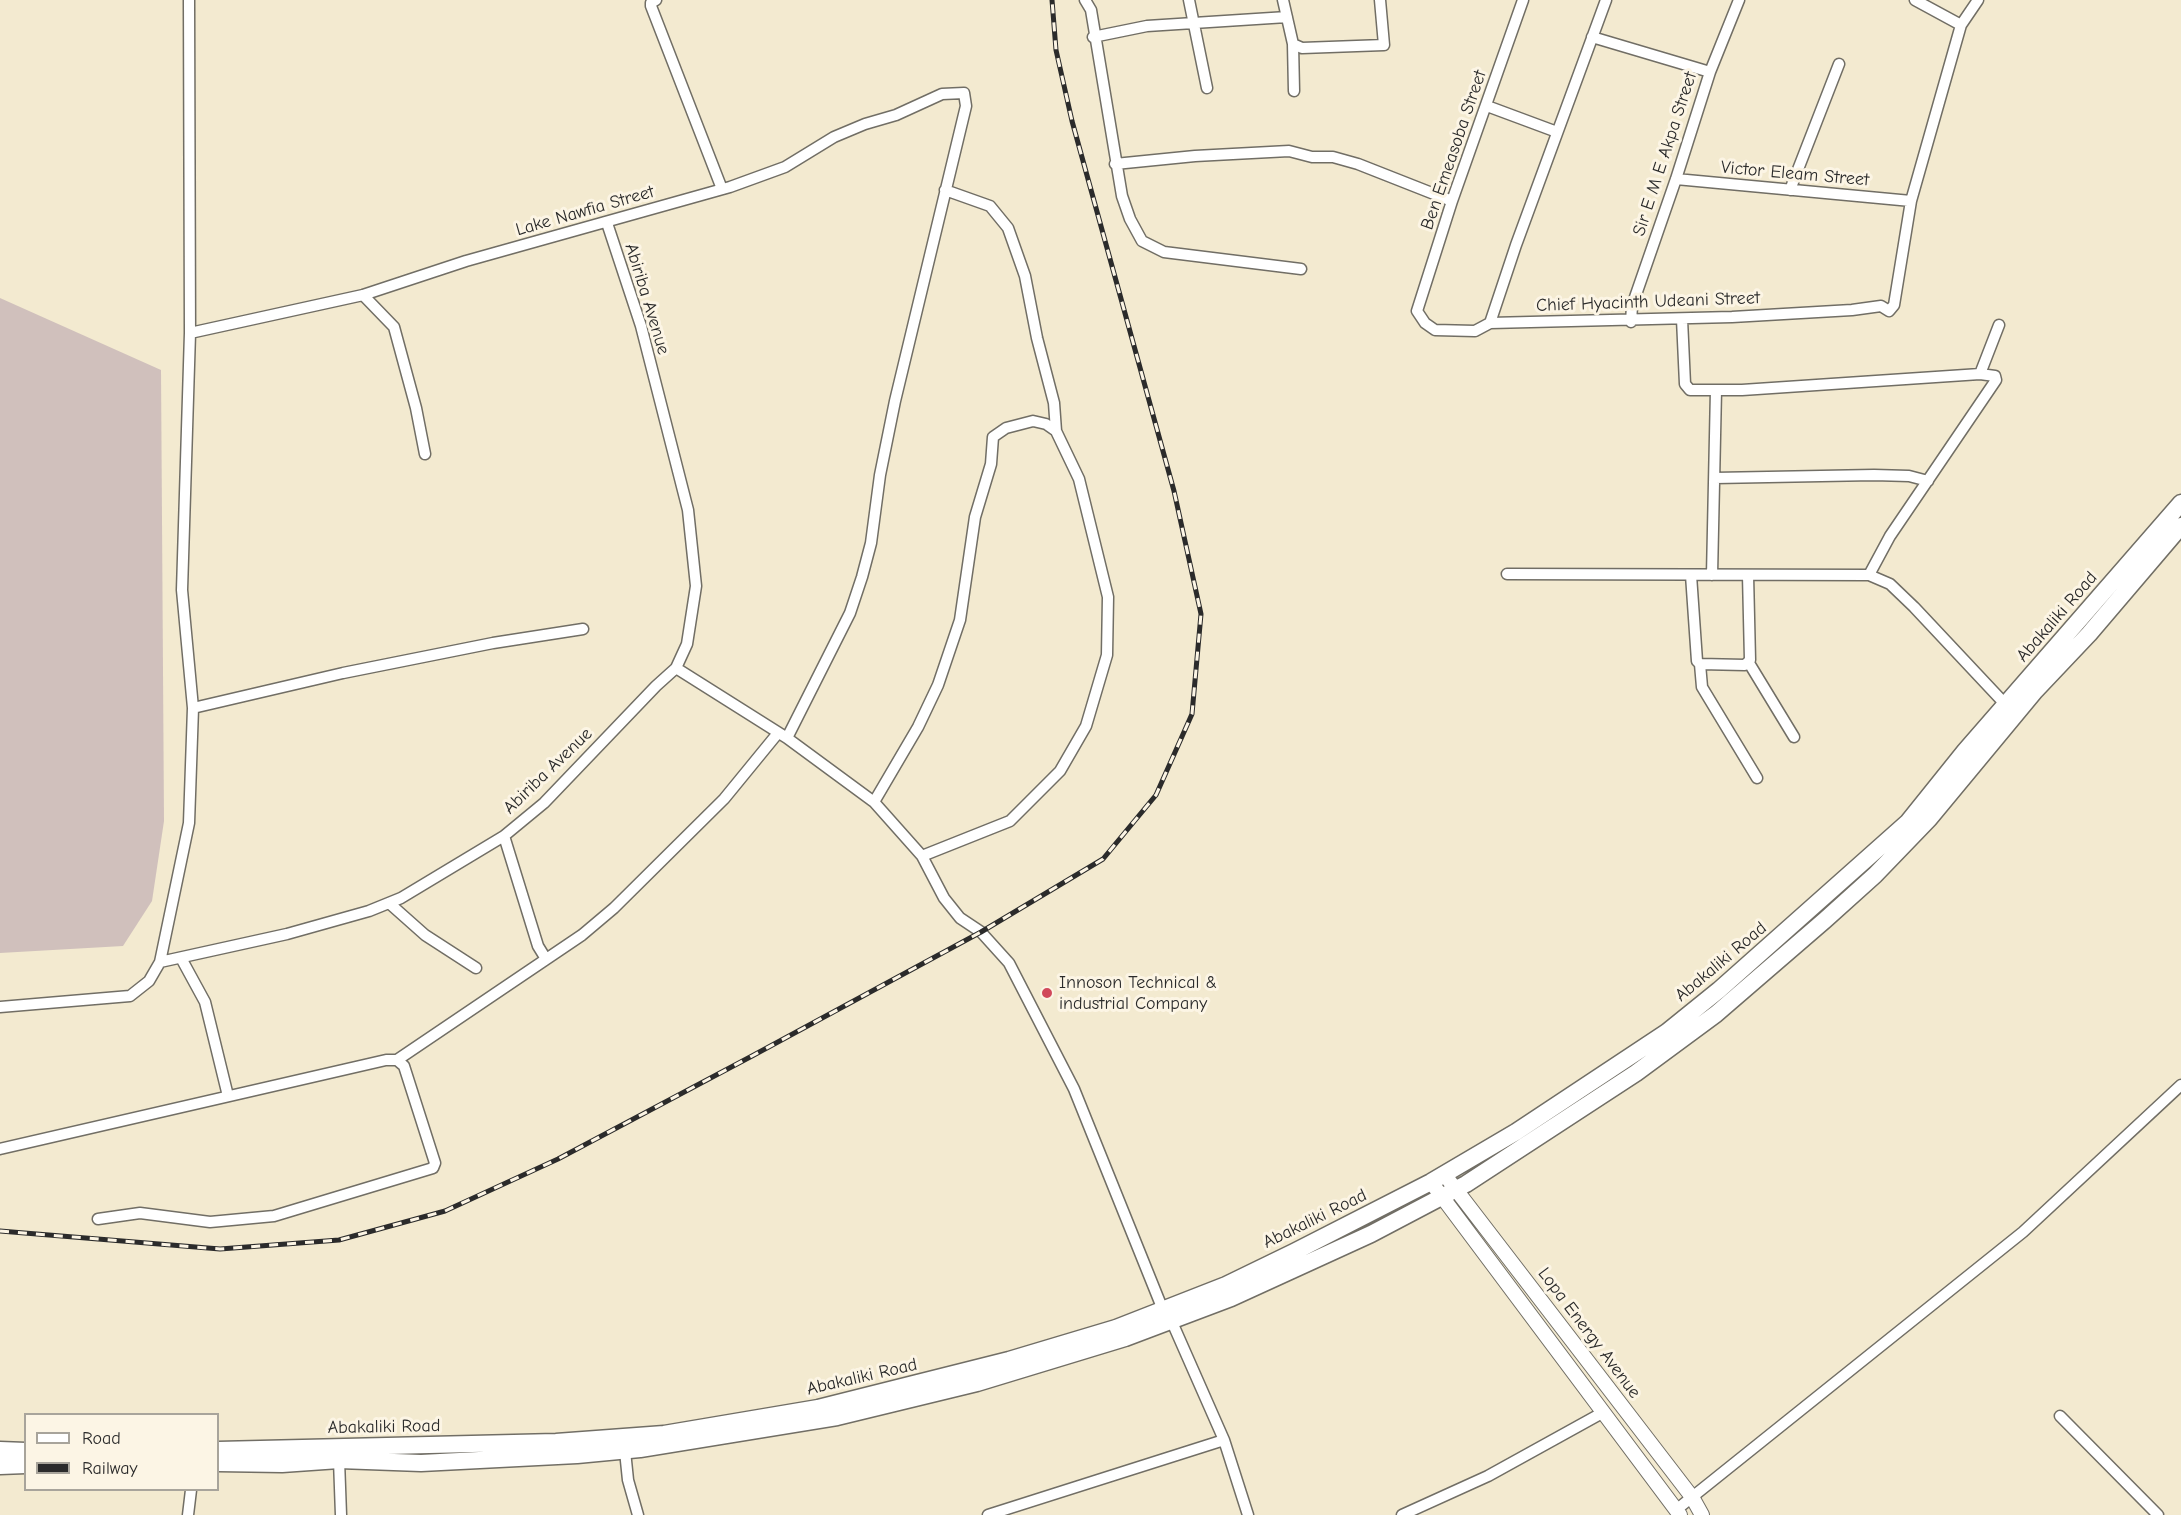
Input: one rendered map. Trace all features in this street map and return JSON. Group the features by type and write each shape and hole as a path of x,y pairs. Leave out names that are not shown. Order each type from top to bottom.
{"highway":[{"name":"Abakaliki Road","path":"219,1449 556,1443 664,1434 819,1408 899,1389 1020,1357 1116,1328 1168,1316 1438,1178 1516,1132 1667,1032 1719,990 1908,822 2181,503"},
{"name":"Abakaliki Road","path":"219,1463 282,1464 339,1460 431,1463 625,1451 837,1417 1000,1377 1168,1316 1340,1249 1448,1193 1532,1143 1690,1035 1875,875 1929,819 2035,691 2089,634 2181,526"},
{"path":"0,1450 24,1450"},
{"path":"0,1466 24,1465"}],"main road":[{"name":"Lopa Energy Avenue","path":"1438,1178 1602,1413 1678,1512"},
{"name":"Lopa Energy Avenue","path":"1448,1193 1692,1497 1702,1515"}],"street":[{"path":"0,1007 130,996 149,981 160,962 189,823 193,708 182,590 190,333 189,0"},
{"path":"656,0 651,3 651,6 722,189"},
{"path":"1084,0 1091,10 1093,37 1124,204 1142,241 1164,252 1301,269"},
{"path":"1189,0 1207,88"},
{"path":"1283,0 1293,44 1294,91"},
{"path":"1293,44 1302,48 1384,45 1380,0"},
{"name":"Ben Emeasoba Street","path":"1417,311 1452,201 1524,0"},
{"path":"1490,323 1606,0"},
{"name":"Sir E M E Akpa Street","path":"1631,321 1632,306 1710,72 1738,0"},
{"path":"1915,0 1961,25"},
{"path":"1911,201 1961,25 1978,0"},
{"path":"1093,37 1147,26 1287,17"},
{"path":"1592,37 1710,72"},
{"path":"1790,190 1839,64"},
{"name":"Lake Nawfia Street","path":"190,333 363,295 466,261 722,189 785,167 842,134 896,115 926,100 960,92 966,97 966,106 945,190"},
{"path":"1487,106 1557,132"},
{"path":"1115,164 1195,156 1290,151 1312,157 1334,157 1358,164 1452,201"},
{"name":"Victor Eleam Street","path":"1676,179 1911,201"},
{"path":"0,1149 367,1063 397,1060 546,959 614,908 724,799 782,736 850,614 871,543 880,475 895,401 945,190 990,206 1008,228 1025,276 1037,338 1054,403 1056,431 1079,479 1108,597 1107,655 1091,712 1060,771 1010,821 922,856"},
{"name":"Chief Hyacinth Udeani Street","path":"1417,311 1425,323 1435,330 1450,333 1475,331 1490,323 1682,319 1852,310 1881,306 1889,311 1894,305 1911,201"},
{"name":"Abiriba Avenue","path":"160,962 287,934 389,903 474,857 544,803 676,668 687,644 696,585 688,510 641,326 607,223"},
{"path":"363,295 394,327 416,408 425,454"},
{"path":"1682,319 1686,388 1716,390 1980,374 1995,376 1996,380 1890,536 1869,574"},
{"path":"1980,374 1999,325"},
{"path":"1712,575 1716,390"},
{"path":"874,802 918,727 938,685 960,620 975,517 991,464 993,437 1006,428 1033,421 1046,424 1056,431"},
{"path":"1715,478 1874,475 1909,476 1928,481"},
{"path":"1507,574 1869,574 1890,585 1914,607 2006,705"},
{"path":"1691,575 1696,656 1700,664 1702,687 1757,778"},
{"path":"1749,575 1749,663 1794,737"},
{"path":"193,708 343,673 493,643 583,629"},
{"path":"1700,664 1749,663"},
{"path":"676,668 782,736 874,802 922,856 944,898 960,918 981,932 1009,963 1074,1089 1168,1316 1224,1440 1248,1515"},
{"path":"504,836 538,946 546,959"},
{"path":"389,903 425,935 476,968"},
{"path":"181,958 205,1002 228,1096"},
{"path":"98,1219 140,1213 210,1222 241,1221 274,1216 433,1168 435,1164 404,1066 397,1060"},
{"path":"1678,1512 1692,1497 2022,1232 2181,1085"},
{"path":"1402,1515 1488,1476 1602,1413"},
{"path":"2060,1416 2158,1515"},
{"path":"988,1515 1224,1440"},
{"path":"625,1451 628,1480 638,1515"},
{"path":"339,1460 341,1515"},
{"path":"188,1515 191,1491"}],"shaded area":[{"path":"0,298 161,370 164,821 152,901 123,946 0,953"}],"railway":[{"path":"0,1231 220,1249 339,1240 445,1211 558,1159 752,1056 981,932 1103,859 1156,795 1192,714 1201,614 1174,491 1072,121 1056,50 1052,0"}],"place":[{"name":"Innoson Technical & industrial Company","path":"1047,993"}]}
